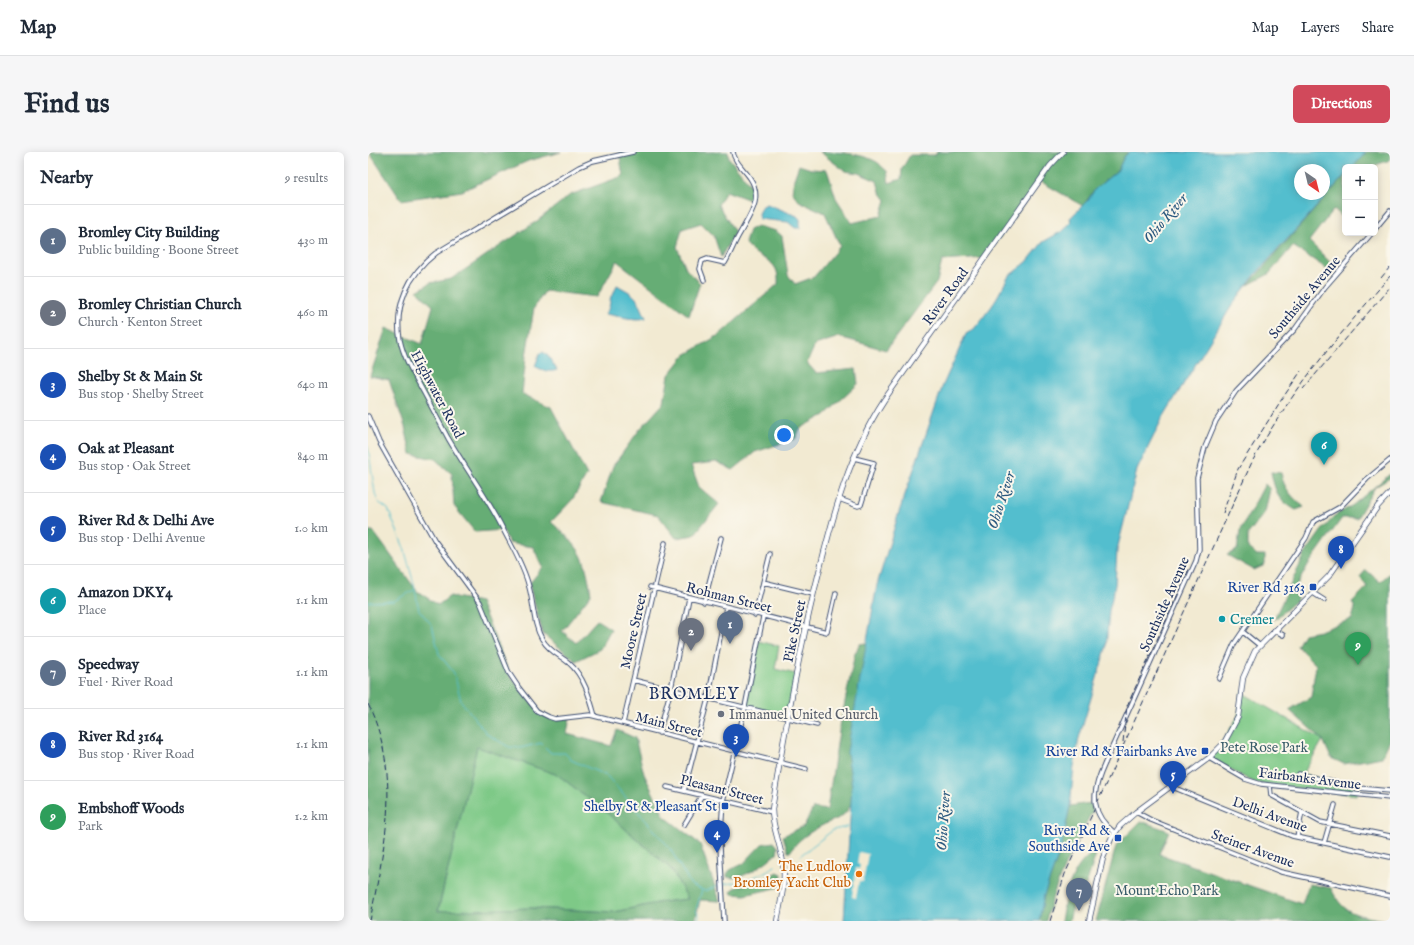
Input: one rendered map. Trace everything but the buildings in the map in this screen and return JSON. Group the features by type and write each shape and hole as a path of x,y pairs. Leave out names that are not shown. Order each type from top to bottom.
{"main road":[{"name":"River Road","path":"854,458 864,435 884,400 1050,166 1063,152"},
{"name":"Pike Street","path":"772,812 787,718 813,594 839,499 854,458"},
{"path":"1090,921 1103,858 1115,833 1136,812 1209,758 1224,743 1238,716 1243,678 1251,657 1274,630 1313,594 1337,566 1378,506 1390,493"},
{"path":"772,812 784,865 784,887 777,921"}],"street":[{"name":"Highwater Road","path":"595,716 579,674 568,663 546,646 539,635 536,626 533,598 524,572 486,495 448,438 414,374 402,348 399,318 401,301 410,281 424,262 436,253 579,167 593,161 633,152"},
{"path":"704,280 700,269 702,261 707,258 725,263 753,210 757,198 751,178 735,159 733,152"},
{"path":"1378,225 1390,211"},
{"name":"Southside Avenue","path":"1115,833 1107,826 1098,813 1094,797 1097,781 1196,561 1199,549 1197,478 1205,447 1216,420 1236,390 1295,329 1325,287 1369,236"},
{"name":"Main Street","path":"368,416 379,442 435,541 445,557 471,588 480,602 509,673 531,704 542,714 555,719 582,715 595,716 806,770"},
{"path":"839,499 858,506 861,505 874,463 854,458"},
{"path":"1219,679 1234,644 1306,538 1312,522 1340,507 1367,479 1390,460"},
{"path":"704,602 721,538"},
{"name":"Moore Street","path":"623,723 665,543"},
{"path":"755,615 770,554"},
{"path":"763,582 813,594"},
{"name":"Rohman Street","path":"650,587 806,628 827,632 836,593"},
{"path":"1313,594 1324,600"},
{"path":"659,733 689,598"},
{"path":"684,791 708,698 726,607"},
{"path":"724,921 720,841 723,801 745,707 763,617"},
{"path":"1274,630 1283,635"},
{"path":"1243,632 1259,646"},
{"path":"633,680 817,726"},
{"name":"Fairbanks Avenue","path":"1209,758 1245,779 1270,786 1390,798"},
{"path":"1298,774 1358,788 1390,791"},
{"name":"Delhi Avenue","path":"1170,786 1297,837 1390,857"},
{"path":"1270,786 1271,795 1317,822 1390,836"},
{"name":"Pleasant Street","path":"668,787 772,812"},
{"path":"1357,795 1358,788"},
{"path":"684,826 702,795"},
{"path":"1324,843 1335,805"},
{"name":"Steiner Avenue","path":"1136,812 1146,818 1281,872 1390,896"},
{"path":"1297,837 1302,812"}],"green space":[{"path":"369,152 561,152 528,161 462,191 401,200"},
{"path":"619,152 728,152 729,158 752,187 750,200 726,191 718,205 735,232 721,257 714,236 701,223 682,229 677,247 686,269 700,283 689,316 617,261 597,297 545,291 534,308 526,356 522,394 551,407 587,475 572,500 551,522 569,539 580,553 584,561 591,594 562,631 576,643 597,620 611,629 600,649 576,661 543,634 529,584 543,567 533,547 509,543 503,530 475,532 454,506 452,474 435,459 411,454 405,427 389,380 370,376 386,328 422,344 433,306 417,291 430,283 451,279 537,221 570,195 623,176"},
{"path":"820,152 834,152 869,158 877,162 887,171 889,183 901,179 902,169 910,155 935,155 937,152 1128,152 1118,170 1095,189 1083,206 1040,181 985,258 942,261 937,282 886,350 839,337 815,345 807,363 816,373 856,369 858,384 825,415 801,428 795,439 755,452 733,470 717,462 691,465 699,487 719,504 694,535 676,538 658,515 601,502 613,466 640,429 664,403 669,375 685,355 719,335 778,284 778,275 772,264 768,260 756,254 745,243 749,230 757,226 776,231 782,236 788,275 795,284 814,277 840,246 825,213 799,201 792,192 794,179 799,165 811,169 827,170 836,198 852,223 881,216 886,200 880,192 877,181 858,173 845,171"},
{"path":"1366,152 1390,152 1390,160 1378,164 1356,164"},
{"path":"1342,178 1342,217 1334,209 1309,241 1336,268 1333,273 1293,246 1269,274 1248,285 1323,200 1330,200 1330,192"},
{"path":"1271,472 1281,473 1284,484 1289,492 1304,507 1296,510 1281,499 1274,485"},
{"path":"1390,474 1390,478 1375,487 1357,518 1342,518 1308,565 1296,587 1297,600 1273,621 1305,554 1322,530 1336,515 1353,505"},
{"path":"1265,484 1270,489 1265,512 1248,534 1248,548 1256,555 1265,555 1265,565 1254,570 1227,555 1237,550 1240,531"},
{"path":"368,531 373,531 417,591 438,605 450,596 480,602 511,677 542,714 555,719 570,717 567,734 611,746 617,730 635,738 644,774 664,816 700,844 720,901 700,900 695,921 368,921","holes":["477,747 558,775 606,812 671,869 688,899 662,902 614,912 531,908 438,911"]},
{"path":"1366,570 1380,582 1390,573 1390,740 1382,757 1344,764 1331,758 1323,740 1289,710 1311,697 1316,665 1297,646 1304,634 1320,631 1352,619 1355,608 1352,602 1367,587 1360,577"},
{"path":"758,641 779,646 775,669 796,674 787,718 745,707"},
{"path":"871,642 852,785 851,804 842,816 809,833 797,843 790,852 788,852 783,836 804,826 813,808 827,810 839,731 855,653 860,644"},
{"name":"Pete Rose Park","path":"1241,692 1323,740 1303,774 1358,788 1357,795 1255,783 1209,758 1216,752 1238,716"},
{"path":"477,746 558,775 606,812 671,869 688,899 662,902 614,912 531,908 438,912"},
{"path":"1091,803 1093,810 1072,850 1054,892 1046,921 1039,921 1044,895 1061,848 1070,806"},
{"name":"Mount Echo Park","path":"1141,821 1169,831 1159,854 1302,904 1309,884 1331,888 1336,898 1342,905 1355,914 1390,921 1096,921 1116,846"},
{"path":"774,842 778,847 777,853 767,861 754,870 739,877 727,877 730,870 743,864 762,844"},
{"path":"1097,851 1087,882 1074,902 1069,921 1061,921 1071,881 1076,871 1088,856"},
{"path":"777,872 782,874 780,887 745,895 732,894 731,891 735,888 766,878"}],"water":[{"name":"Ohio River","path":"1129,152 1366,152 1356,164 1342,164 1342,178 1330,192 1330,164 1294,164 1294,200 1322,200 1255,275 1234,302 1162,419 1137,470 1117,550 1115,585 1109,611 1106,648 1079,738 1074,766 1070,806 1061,848 1044,895 1039,921 844,921 852,785 847,752 877,585 899,512 943,385 966,334 974,329 992,306 1009,276 1027,262 1043,242 1064,230 1071,222 1070,218 1088,200 1095,189 1118,170 1124,157"},
{"path":"767,204 797,216 800,219 800,228 795,228 788,222 759,219 758,214 761,207"},
{"path":"617,285 631,293 638,300 646,318 632,319 605,314 609,308 611,296"},
{"path":"543,352 548,356 557,370 546,371 535,366 540,353"}],"pier":[{"path":"859,852 868,854 863,882 859,881 856,898 852,897 856,868 859,869 860,865 857,864"}],"waterway":[{"path":"368,447 375,493 378,502 388,509 404,548 414,584 419,610 432,625 439,654 454,673 461,701 487,734 509,747 520,748 541,743 551,753 565,753 571,760 607,776 669,847 691,885 705,891 721,885"},
{"path":"368,602 394,601 414,590"},
{"path":"801,855 833,830 850,826"},
{"path":"724,884 739,882 751,878 775,866"},
{"path":"697,921 699,916 696,910 702,890"}],"railway":[{"path":"1381,278 1390,267"},
{"path":"1050,921 1065,874 1252,462 1283,411 1316,365 1390,276"},
{"path":"1303,389 1390,287"},
{"path":"1223,513 1238,469 1301,371"},
{"path":"1123,742 1127,706 1189,569"},
{"path":"368,704 379,731 385,758 388,785 385,839 370,921"}],"place":[{"name":"Amazon DKY4","path":"1324,465"},
{"name":"River Rd 3164","path":"1341,569"},
{"name":"River Rd 3163","path":"1313,587"},
{"name":"Cremer","path":"1222,619"},
{"name":"Bromley City Building","path":"730,644"},
{"name":"Bromley Christian Church","path":"691,651"},
{"name":"Embshoff Woods","path":"1358,665"},
{"name":"Immanuel United Church","path":"721,714"},
{"name":"River Rd & Fairbanks Ave","path":"1205,751"},
{"name":"Shelby St & Main St","path":"736,757"},
{"name":"River Rd & Delhi Ave","path":"1173,794"},
{"name":"Shelby St & Pleasant St","path":"725,806"},
{"name":"River Rd & Southside Ave","path":"1118,838"},
{"name":"Oak at Pleasant","path":"717,853"},
{"name":"The Ludlow Bromley Yacht Club","path":"859,874"},
{"name":"Speedway","path":"1079,911"}],"district":[{"name":"BROMLEY","path":"694,693"}]}
